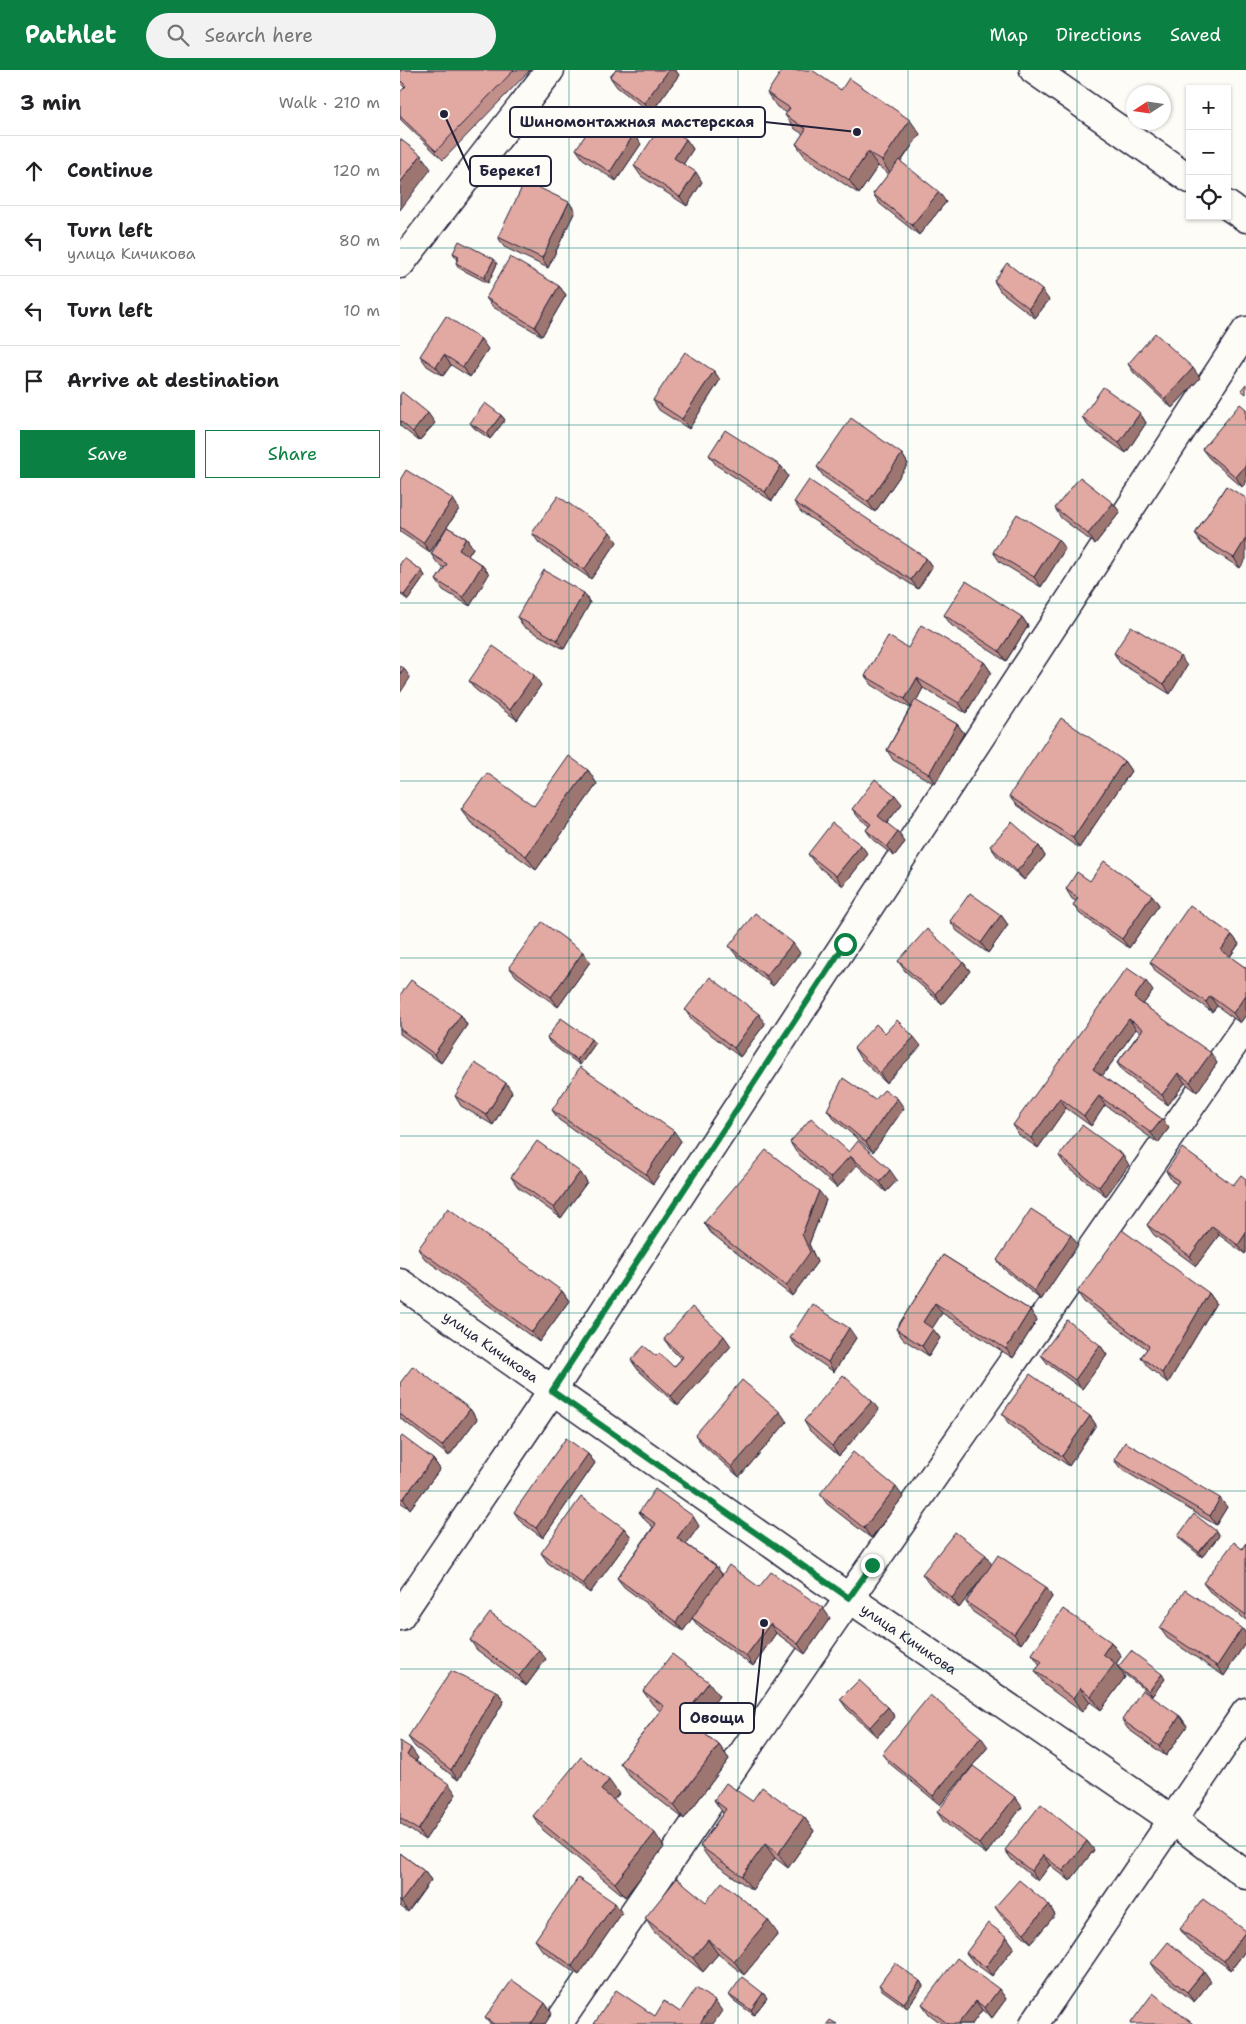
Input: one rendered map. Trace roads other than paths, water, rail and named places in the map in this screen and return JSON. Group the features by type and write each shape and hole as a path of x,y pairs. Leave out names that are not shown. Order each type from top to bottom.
{"street":[{"path":"401,262 550,70"},
{"path":"1034,70 1186,176"},
{"path":"1231,208 1246,218"},
{"path":"400,1616 552,1391 1246,331"},
{"path":"558,2024 849,1598 1246,1026"},
{"name":"улица Кичикова","path":"400,1283 849,1598 1172,1820 1246,1875"},
{"path":"1034,2024 1246,1712"}],"place":[{"name":"Береке1","path":"444,114"},
{"name":"Шиномонтажная мастерская","path":"857,132"},
{"name":"Овощи","path":"764,1623"}]}
